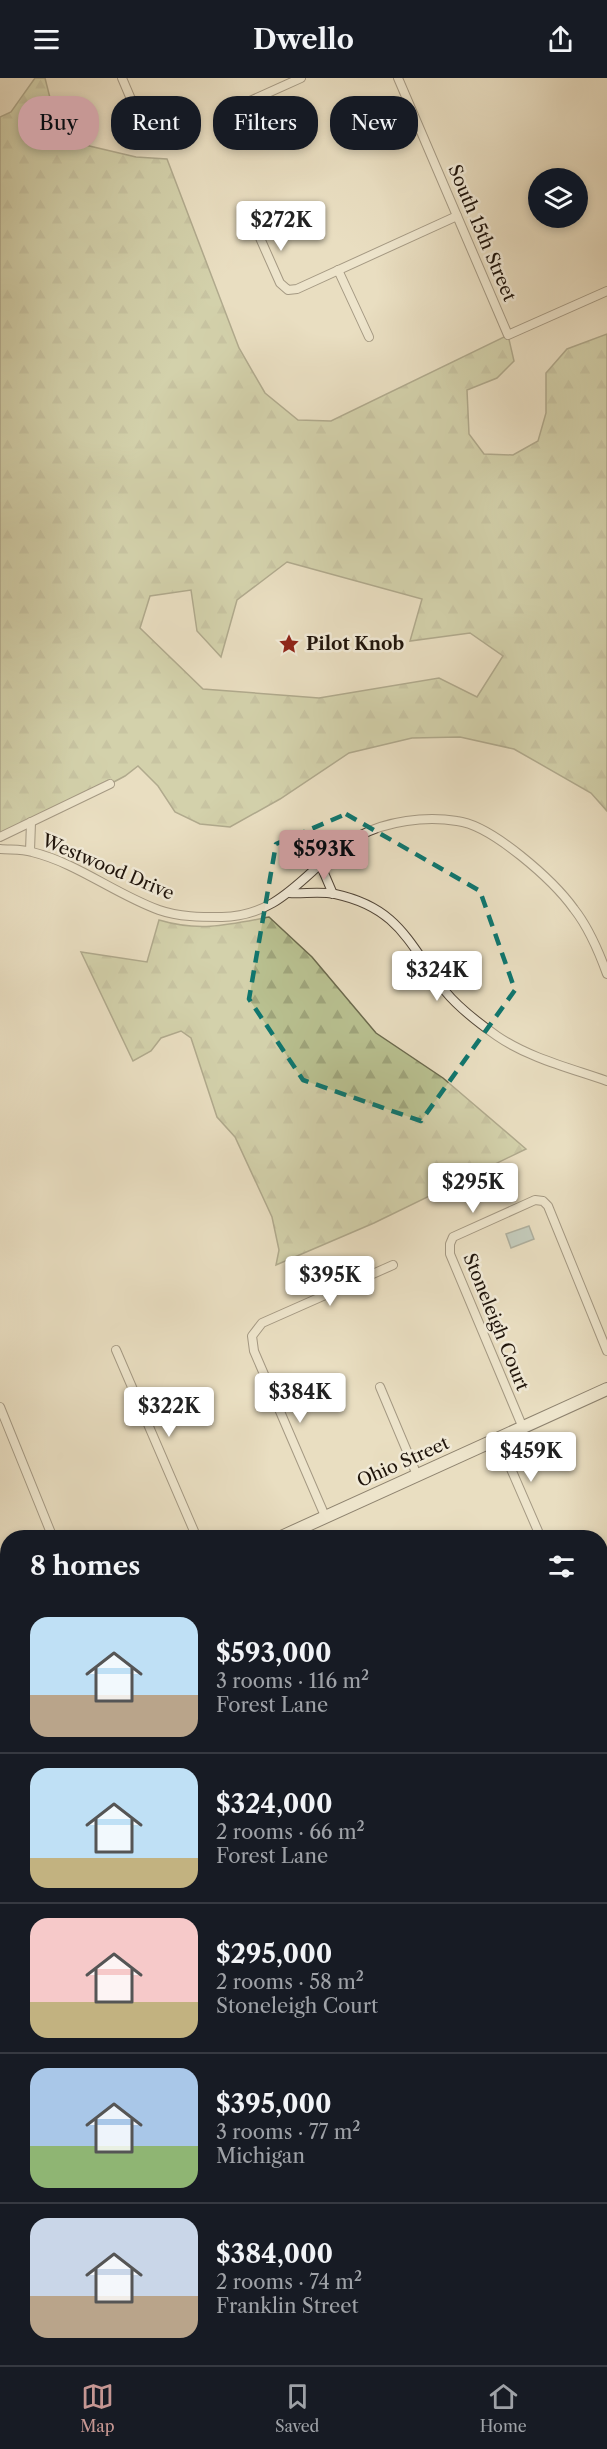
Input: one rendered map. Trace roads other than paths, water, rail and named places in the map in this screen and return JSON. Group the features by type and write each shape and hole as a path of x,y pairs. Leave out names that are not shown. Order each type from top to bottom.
{"street":[{"path":"122,78 130,96"},
{"path":"261,96 301,78"},
{"name":"South 15th Street","path":"398,78 508,335 607,291"},
{"path":"256,229 280,283 288,290 297,289 457,216"},
{"path":"338,270 369,337"},
{"path":"0,837 110,784"},
{"name":"Westwood Drive","path":"0,849 30,851 64,862 161,911 193,917 226,917 260,909 289,893 341,847 360,836 387,825 438,820 457,821 488,833 541,873 575,910 598,951 607,974"},
{"path":"30,851 31,822"},
{"path":"321,866 333,894"},
{"path":"289,893 333,894 361,902 395,922 410,939 446,992 498,1036 531,1054 607,1081"},
{"name":"Stoneleigh Court","path":"523,1428 450,1254 453,1237 535,1200 543,1201 548,1206 607,1351"},
{"path":"325,1516 251,1340 255,1329 262,1323 393,1264"},
{"path":"116,1350 194,1530"},
{"path":"380,1388 417,1475"},
{"name":"Ohio Street","path":"296,1530 607,1389"},
{"path":"0,1407 50,1530"},
{"path":"498,1440 537,1530"}],"water":[{"path":"529,1226 534,1239 511,1248 506,1234"}],"place":[{"name":"Pilot Knob","path":"289,644"}]}
